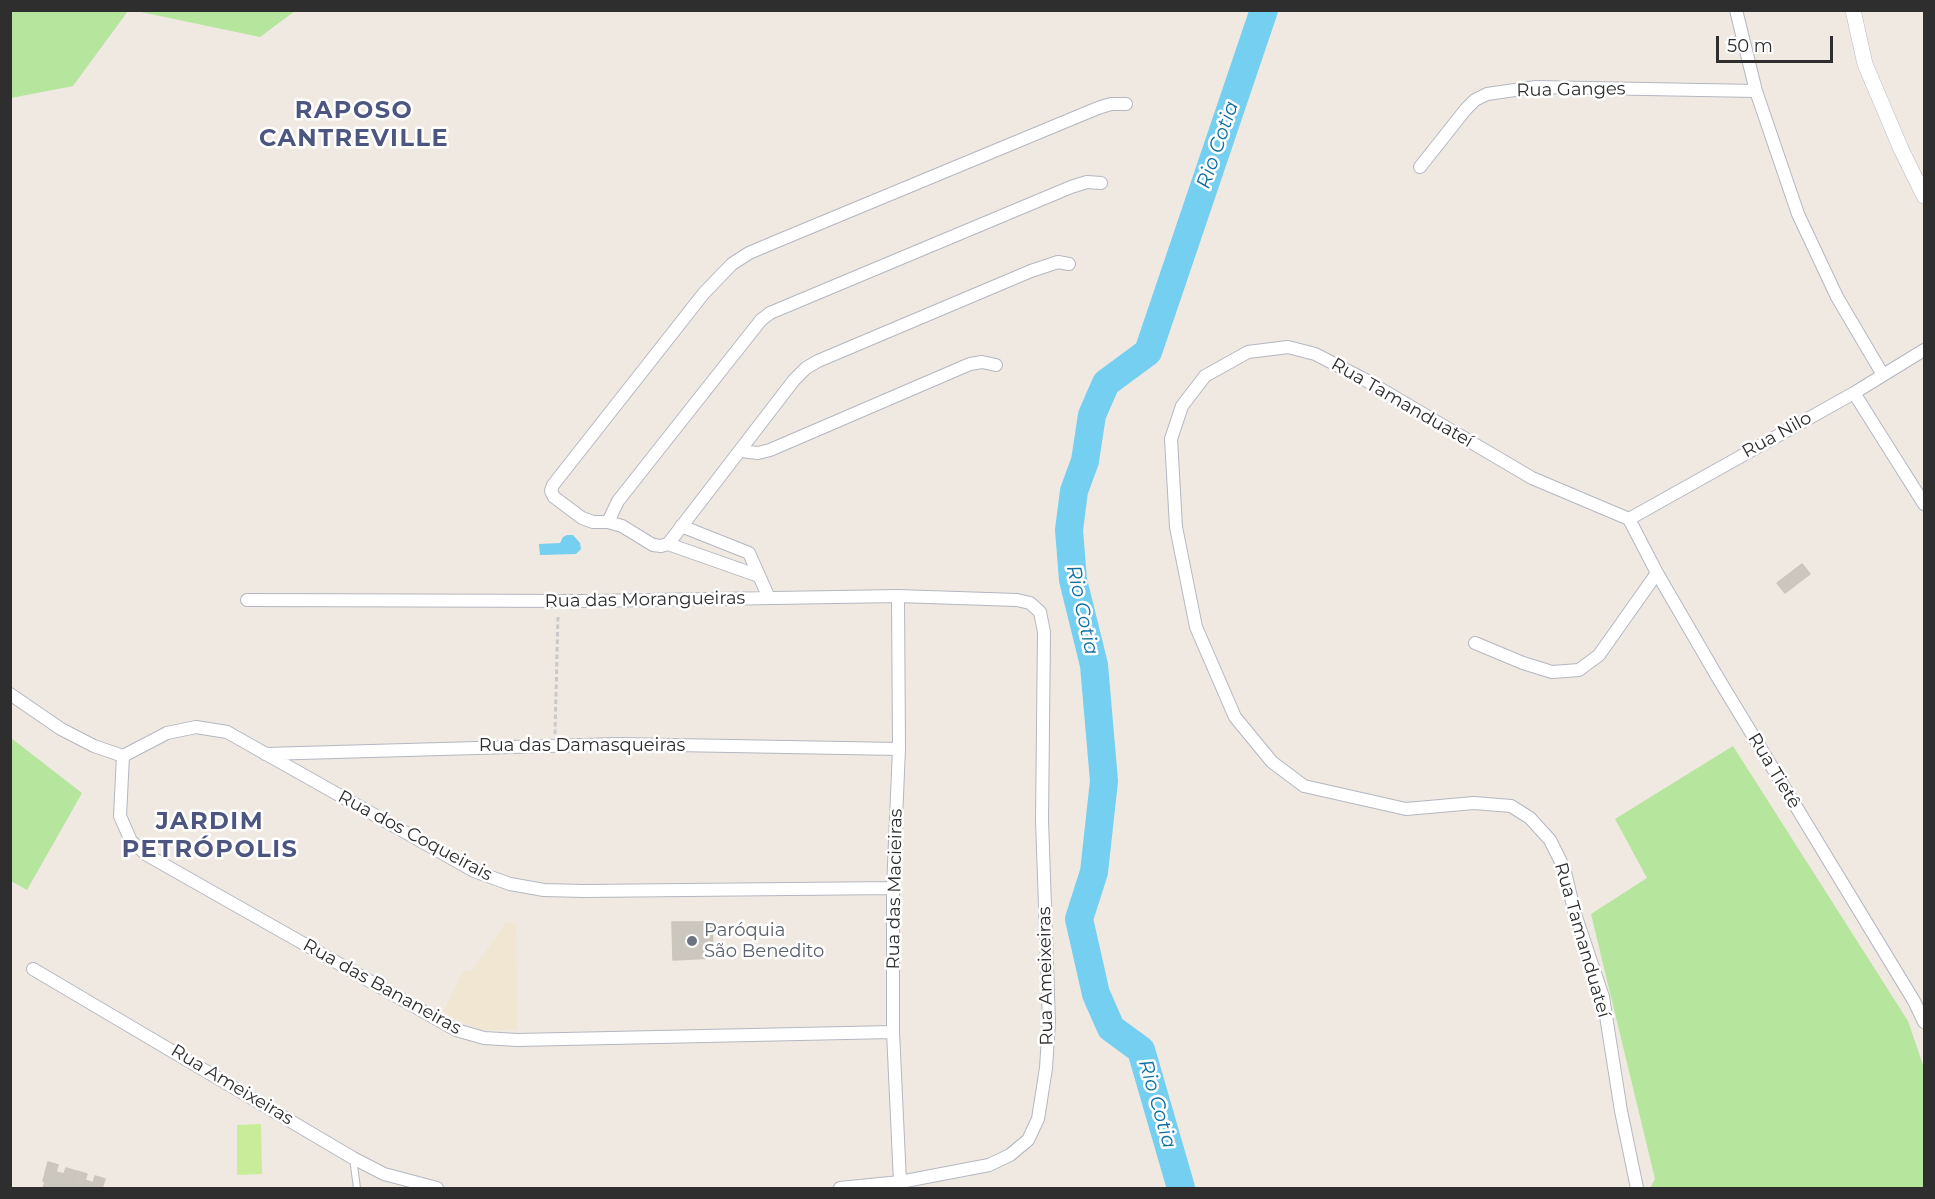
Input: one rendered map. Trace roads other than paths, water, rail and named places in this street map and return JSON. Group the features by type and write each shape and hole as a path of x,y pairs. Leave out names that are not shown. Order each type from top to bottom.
{"street":[{"path":"1736,10 1756,91 1798,214 1837,297 1882,375"},
{"path":"1853,10 1865,64 1893,132 1924,196"},
{"name":"Rua Ganges","path":"1420,167 1466,109 1475,100 1487,94 1536,87 1756,91"},
{"path":"759,576 668,544 653,545 622,526 582,518 554,497 551,491 553,485 704,293 732,264 748,253 1098,108 1111,104 1126,104"},
{"path":"608,522 618,501 761,320 770,313 1071,187 1087,182 1101,183"},
{"path":"668,544 794,380 806,368 1044,266 1058,262 1070,264"},
{"name":"Rua Tamanduateí","path":"1629,519 1532,478 1362,378 1315,354 1287,347 1248,352 1205,376 1182,406 1171,439 1176,527 1196,627 1235,717 1272,762 1304,786 1406,808 1474,803 1511,806 1530,818 1550,840 1564,868 1575,914 1603,997 1621,1111 1637,1188"},
{"name":"Rua Nilo","path":"1629,519 1854,393 1924,350"},
{"path":"741,451 758,453 770,450 970,364 982,362 996,365"},
{"path":"1854,393 1924,504"},
{"name":"Rua Tietê","path":"1629,519 1657,573 1730,698 1919,1002 1924,1022"},
{"path":"681,526 748,553 769,598"},
{"path":"708,559 714,540"},
{"path":"1475,643 1552,672 1578,670 1599,655 1657,573"},
{"name":"Rua das Morangueiras","path":"247,600 558,601 898,596 1017,600 1030,603 1040,612"},
{"name":"Rua das Macieiras","path":"898,596 899,749 893,888 893,1032 900,1185"},
{"name":"Rua Ameixeiras","path":"840,1188 900,1185 989,1165 1010,1155 1028,1140 1038,1119 1046,1068 1049,1022 1042,820 1044,632 1040,612"},
{"path":"10,694 61,729 94,746 123,756"},
{"name":"Rua dos Coqueirais","path":"123,756 167,733 196,727 227,732 474,871 510,885 544,890 584,891 893,888"},
{"name":"Rua das Damasqueiras","path":"265,754 618,744 899,749"},
{"name":"Rua das Bananeiras","path":"123,756 120,816 131,842 147,855 456,1030 484,1038 516,1040 893,1032"},
{"name":"Rua Ameixeiras","path":"33,969 353,1158 384,1174 437,1188"}],"lane":[{"path":"353,1158 357,1188"}],"water":[{"path":"567,535 573,535 580,543 581,549 576,554 540,555 539,544 560,543"}],"waterway":[{"name":"Rio Cotia","path":"1181,1188 1141,1050 1111,1028 1096,994 1079,919 1094,872 1104,781 1094,665 1073,580 1069,530 1074,491 1085,461 1092,415 1106,383 1148,352 1264,10"}],"place":[{"name":"Paróquia São Benedito","path":"692,941"}],"district":[{"name":"RAPOSO CANTREVILLE","path":"354,125"},
{"name":"JARDIM PETRÓPOLIS","path":"210,836"}]}
